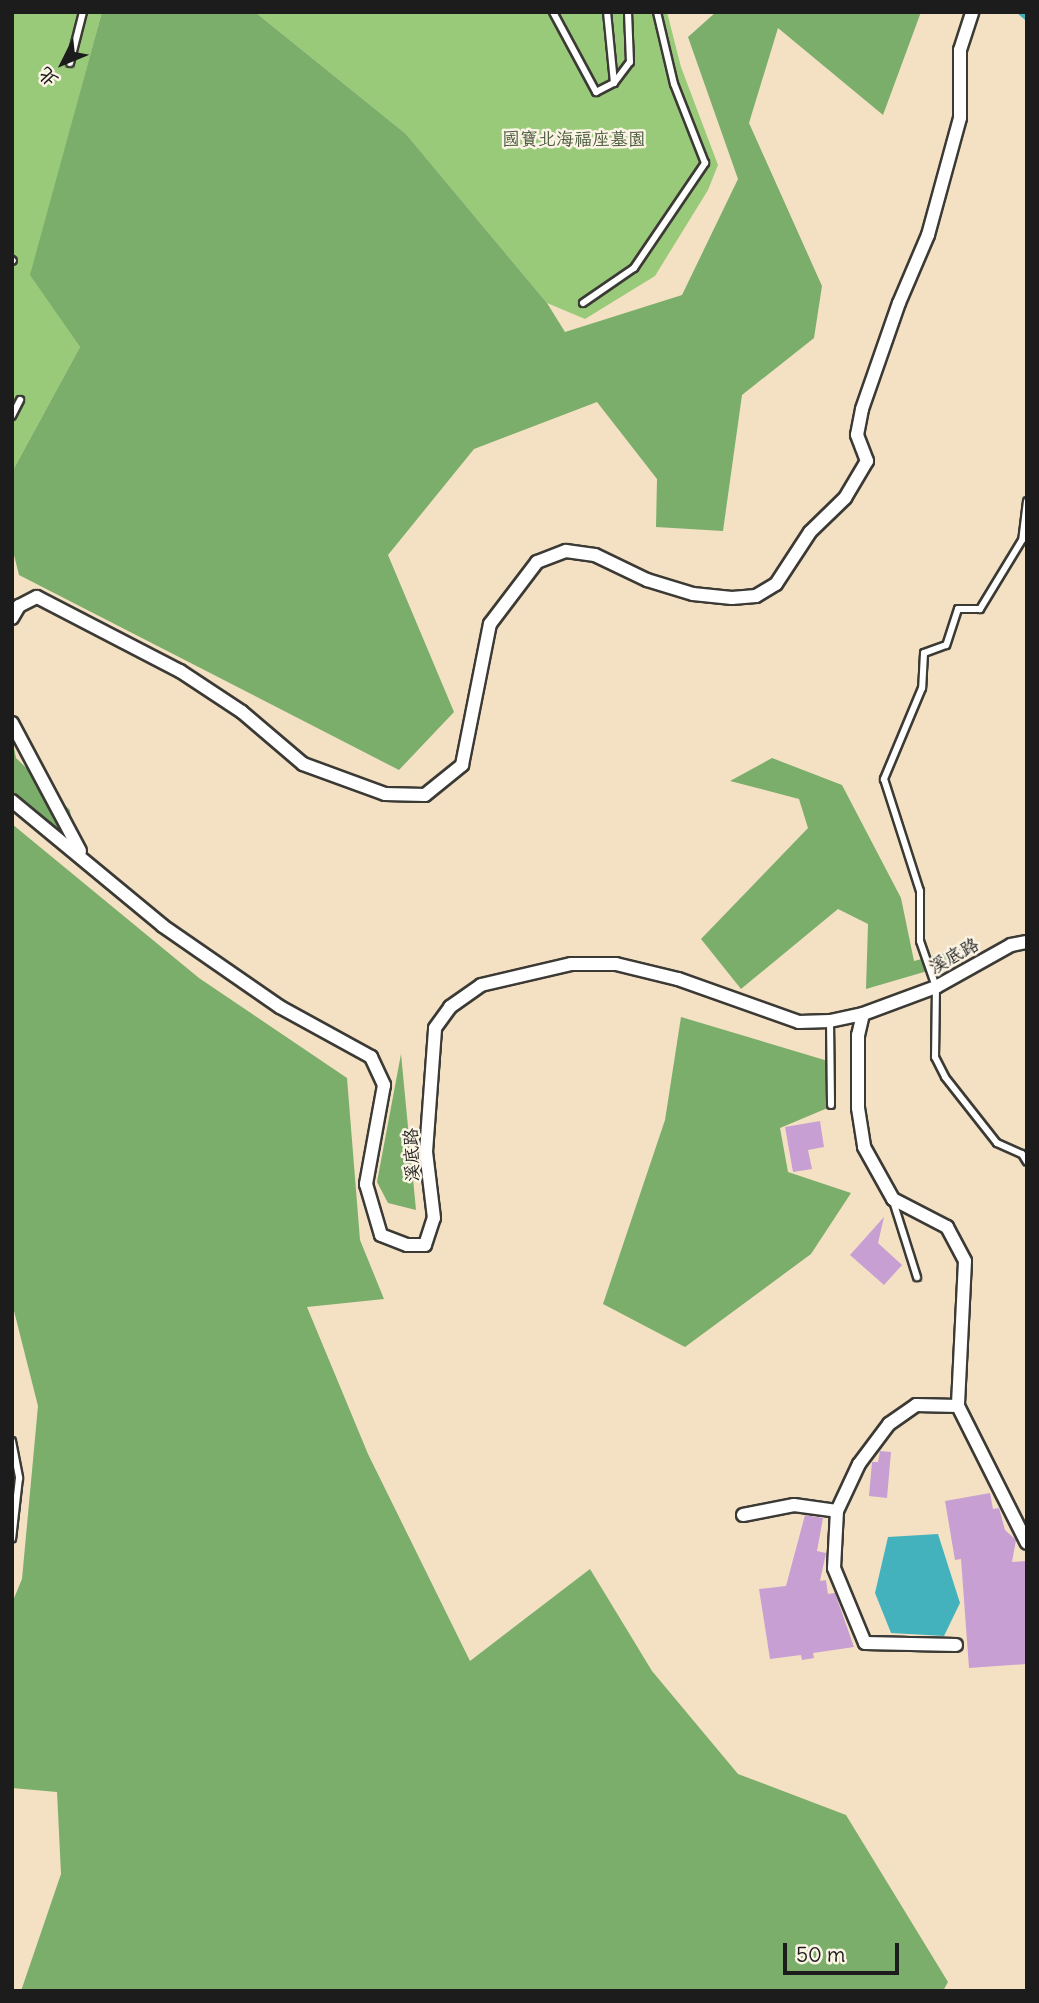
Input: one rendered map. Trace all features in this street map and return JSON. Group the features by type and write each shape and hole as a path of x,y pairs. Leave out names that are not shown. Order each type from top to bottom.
{"street":[{"path":"12,618 19,606 37,597 180,671 242,712 303,765 385,794 425,795 462,765 490,624 537,562 566,551 595,555 647,580 693,594 732,598 756,596 776,584 810,532 845,498 867,461 857,435 862,409 898,303 928,235 960,118 960,50 972,12"},
{"path":"12,723 82,854"},
{"name":"溪底路","path":"12,801 82,854 163,926 279,1007 372,1057 384,1085 366,1184 381,1234 407,1245 425,1245 434,1218 425,1152 435,1028 450,1007 481,985 570,964 616,964 678,979 799,1022 830,1021 863,1014 936,987 1011,944 1027,942"},
{"path":"863,1014 858,1034 858,1108 864,1147 893,1199 947,1227 965,1261 958,1406 1027,1543"},
{"path":"956,1645 865,1643 834,1568 837,1511 859,1464 889,1424 916,1405 958,1406"},
{"path":"743,1515 794,1505 837,1511"}],"lane":[{"path":"70,63 83,12"},
{"path":"553,12 596,92 614,83 630,62 628,12"},
{"path":"607,12 614,83"},
{"path":"583,303 634,268 705,163 674,84 657,12"},
{"path":"12,416 20,400"},
{"path":"1027,501 1022,540 980,608 958,609 946,646 924,653 922,688 884,779 920,891 920,941 936,987 936,1057 945,1077 997,1143 1021,1154 1027,1162"},
{"path":"830,1021 831,1105"},
{"path":"893,1199 917,1277"},
{"path":"12,1441 19,1478 12,1539"}],"green space":[{"path":"12,12 102,12 31,275 80,347 12,472"},
{"path":"102,12 255,12 406,134 547,303 565,332 682,295 738,179 688,37 716,12 921,12 883,115 778,28 749,123 822,286 814,338 742,395 723,531 656,527 657,479 597,402 474,449 388,555 454,712 399,770 19,575 12,547 12,472 80,347 30,275"},
{"name":"國寶北海福座墓園","path":"255,12 667,12 681,67 718,165 708,190 655,276 585,319 547,303 406,134"},
{"path":"12,738 16,758 70,810 75,846 12,796"},
{"path":"772,758 842,785 901,898 914,961 968,947 965,960 866,989 868,924 838,909 741,989 701,939 808,828 799,799 730,781"},
{"path":"12,824 199,978 347,1078 360,1240 384,1299 307,1307 368,1454 470,1661 590,1569 652,1671 738,1774 846,1815 948,1982 943,1991 21,1991 61,1874 57,1792 12,1788 12,1603 22,1579 38,1406 12,1303"},
{"path":"681,1017 828,1061 830,1107 780,1128 788,1172 851,1193 811,1254 685,1347 603,1304 665,1120"},
{"path":"401,1054 416,1210 388,1203 377,1182"}],"water":[{"path":"938,1534 960,1603 944,1636 891,1633 875,1593 888,1537"}],"building":[{"path":"820,1121 824,1147 808,1150 812,1169 793,1172 785,1127"},
{"path":"884,1217 878,1243 902,1265 884,1285 850,1255"},
{"path":"880,1451 891,1452 887,1498 869,1496 872,1462 878,1462"},
{"path":"990,1493 993,1509 999,1508 1005,1530 1016,1540 1012,1562 1027,1561 1027,1664 969,1668 961,1559 955,1560 945,1501"},
{"path":"805,1515 823,1518 817,1551 826,1553 820,1581 826,1580 828,1594 835,1593 854,1647 813,1653 814,1658 802,1660 801,1655 770,1659 759,1589 786,1586"}],"waterway":[{"path":"1020,12 1027,18"}]}
